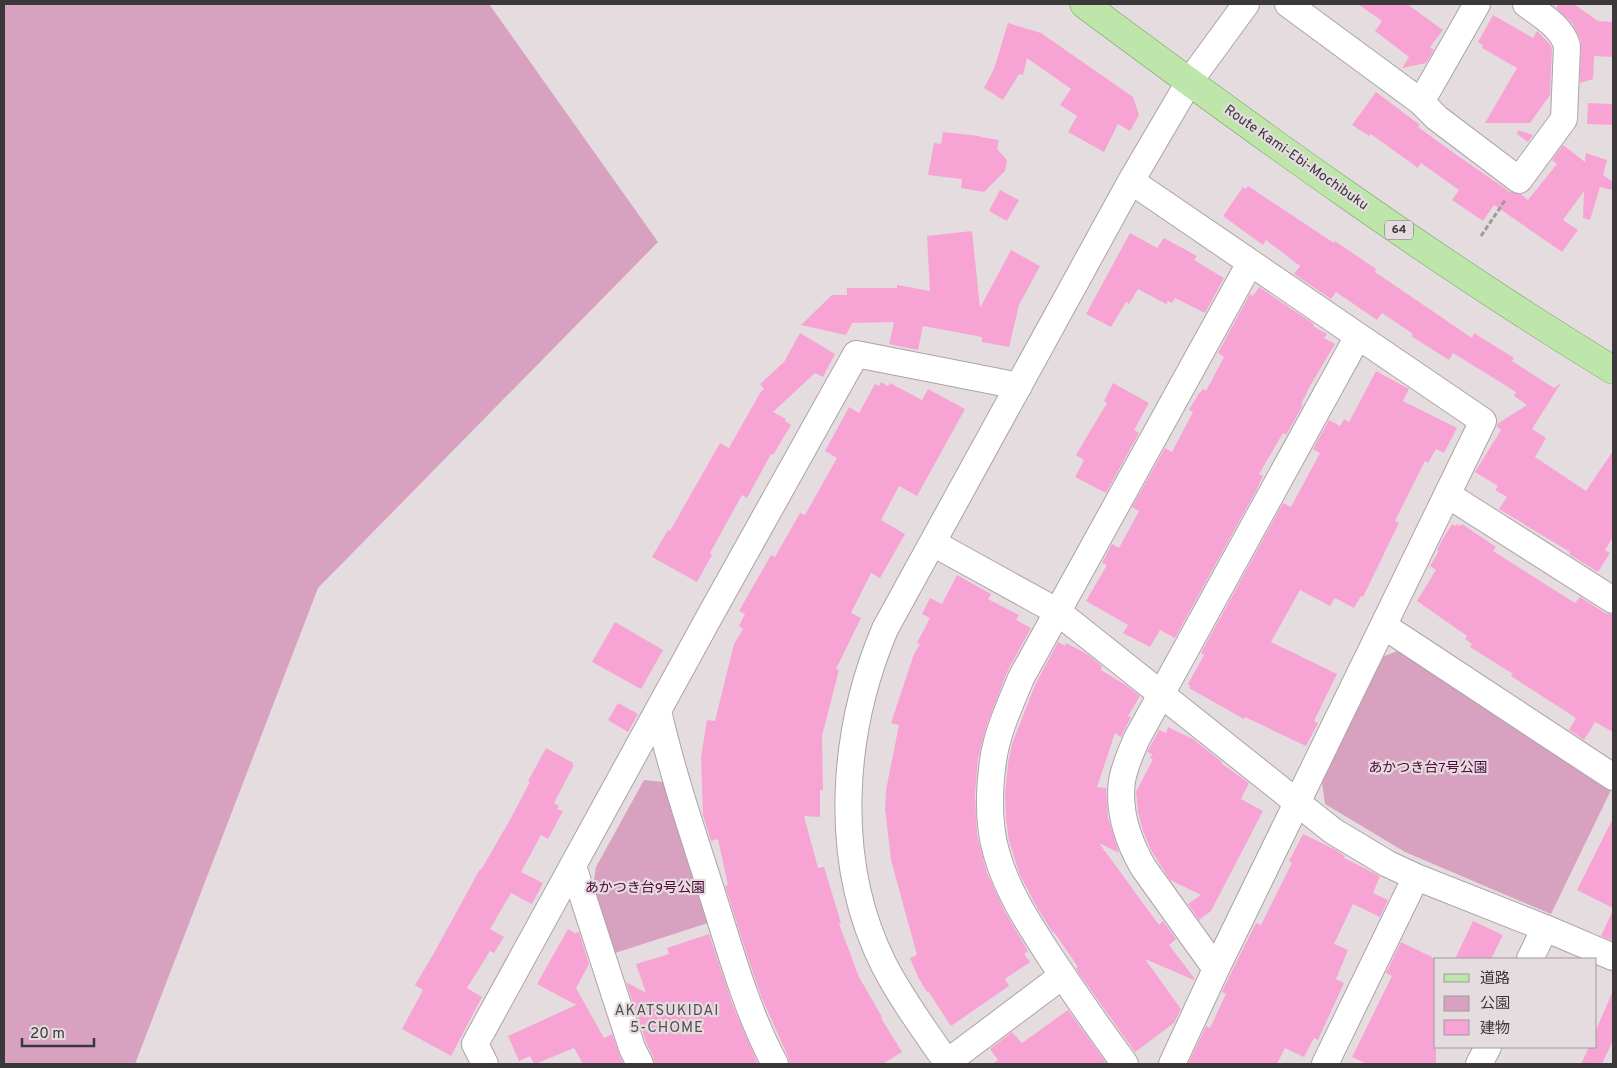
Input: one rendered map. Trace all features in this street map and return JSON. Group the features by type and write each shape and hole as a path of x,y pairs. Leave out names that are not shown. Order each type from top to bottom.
{"main road":[{"name":"Route Kami-Ebi-Mochibuku","path":"1084,4 1189,82 1375,215 1613,370"}],"street":[{"path":"1062,976 947,1064 885,966 862,906 850,834 849,792 855,726 872,660 885,629 1131,181 1189,82 1246,4"},
{"path":"1288,4 1421,102 1437,118 1519,180 1564,119 1567,46 1565,37 1526,4"},
{"path":"1421,102 1477,4"},
{"path":"1131,181 1483,421 1216,968 1172,1064"},
{"path":"1125,1064 1062,976 1020,910 1004,878 996,853 992,828 993,768 999,734 1021,678 1250,263"},
{"path":"1216,968 1143,867 1134,850 1127,834 1122,813 1122,781 1136,740 1358,336"},
{"path":"485,1064 475,1044 856,354 1019,386"},
{"path":"1448,496 1613,600"},
{"path":"933,543 1058,612 1332,831 1416,878 1545,928 1613,957"},
{"path":"1384,626 1613,778"},
{"path":"658,712 668,754 753,1018 775,1064"},
{"path":"573,866 632,1048 640,1064"},
{"path":"1325,1064 1416,878"},
{"path":"1530,958 1545,928"},
{"path":"1479,1064 1487,1048"}],"path":[{"path":"1481,236 1494,217"}],"green space":[{"path":"4,4 489,4 658,242 318,588 135,1064 4,1064"},
{"name":"あかつき台7号公園","path":"1400,650 1612,788 1551,914 1405,852 1325,804 1322,783 1382,657"},
{"name":"あかつき台9号公園","path":"644,780 664,782 711,922 612,954 592,892 596,867"}],"building":[{"path":"1358,4 1407,4 1443,30 1430,47 1434,50 1426,63 1402,68 1409,57 1375,31 1382,21"},
{"path":"1559,4 1574,4 1598,21 1613,22 1613,57 1594,56 1593,79 1580,83 1581,41 1572,23 1556,8"},
{"path":"1493,15 1533,38 1537,31 1552,48 1550,95 1530,123 1485,123 1517,68 1482,48 1483,45 1478,42"},
{"path":"1008,23 1041,33 1133,97 1139,115 1130,131 1118,124 1104,152 1068,132 1077,116 1060,105 1071,89 1027,58 1023,75 1019,74 1003,100 984,88 994,69"},
{"path":"1376,92 1420,125 1418,127 1454,153 1510,192 1521,194 1528,200 1557,164 1552,160 1563,145 1585,162 1586,153 1607,160 1603,175 1613,182 1613,190 1600,187 1590,220 1583,218 1584,191 1563,220 1578,230 1562,252 1494,205 1483,221 1452,200 1459,190 1421,163 1418,168 1371,134 1369,136 1352,125"},
{"path":"1588,103 1612,104 1612,125 1587,124"},
{"path":"1518,130 1533,135 1528,142 1517,134"},
{"path":"943,132 999,140 997,149 1007,160 1005,171 984,192 961,188 962,179 928,175 934,143 941,144"},
{"path":"1248,186 1334,243 1335,241 1376,269 1375,272 1472,338 1474,333 1514,358 1512,361 1554,388 1561,383 1532,429 1546,438 1535,457 1586,491 1613,451 1613,537 1605,550 1610,553 1598,572 1569,554 1570,552 1499,509 1507,497 1495,490 1498,486 1475,472 1501,430 1497,427 1497,424 1527,405 1514,396 1516,392 1453,353 1449,360 1411,336 1413,334 1382,313 1377,320 1336,292 1331,299 1294,274 1300,266 1266,240 1263,245 1223,216 1243,187 1246,189"},
{"path":"1000,190 1019,200 1007,221 989,211"},
{"path":"972,231 980,308 1011,250 1040,266 1019,305 1009,347 982,342 982,337 923,326 918,350 889,344 894,322 852,323 846,335 801,325 832,295 847,295 847,288 897,288 897,285 930,291 927,236"},
{"path":"1130,233 1157,248 1164,238 1197,256 1194,260 1224,278 1205,313 1175,298 1172,303 1168,301 1166,304 1138,289 1129,304 1126,302 1111,327 1086,314"},
{"path":"1259,287 1314,324 1313,326 1327,334 1324,338 1335,344 1310,386 1301,404 1303,405 1286,435 1283,433 1259,474 1263,476 1257,489 1175,638 1160,630 1150,647 1123,633 1128,625 1086,601 1107,565 1102,563 1112,544 1119,548 1139,511 1132,507 1165,448 1172,452 1193,412 1189,410 1199,393 1203,389 1206,391 1224,357 1218,353 1250,294 1253,296"},
{"path":"800,333 835,354 823,377 815,373 773,412 786,419 785,421 791,425 773,455 771,454 747,498 742,495 710,553 712,555 697,582 652,557 668,530 670,531 720,443 729,448 764,389 760,384 784,362"},
{"path":"1376,371 1409,389 1403,401 1457,428 1444,453 1436,449 1428,463 1425,461 1395,521 1399,523 1363,597 1361,596 1354,608 1335,598 1330,606 1300,590 1271,642 1337,674 1314,721 1318,723 1306,746 1245,717 1244,719 1189,688 1188,684 1204,655 1201,653 1283,503 1291,507 1320,453 1313,449 1329,420 1340,426 1344,419 1349,422"},
{"path":"881,382 888,386 890,383 922,400 928,389 965,409 917,496 899,486 881,520 905,534 880,578 871,573 851,613 861,618 836,669 839,670 822,736 823,790 820,790 820,817 804,816 818,868 824,867 841,923 839,924 859,977 902,1052 883,1064 790,1064 761,996 746,952 725,886 728,885 718,839 711,841 703,815 701,757 707,720 715,721 734,644 743,629 739,626 745,614 739,611 771,555 775,557 800,513 805,515 837,458 825,451 849,407 859,413 875,384 879,386"},
{"path":"1113,383 1149,403 1134,430 1139,433 1106,493 1075,477 1084,460 1076,455 1107,403 1104,401"},
{"path":"1452,524 1460,526 1462,524 1496,547 1493,551 1575,603 1580,597 1605,613 1613,615 1613,732 1595,722 1584,740 1569,730 1576,718 1470,647 1472,644 1465,639 1467,636 1417,601 1436,570 1430,566"},
{"path":"957,575 991,594 988,599 1019,615 1016,620 1031,628 1007,672 987,724 978,758 975,796 977,835 987,873 1005,912 1028,951 1024,954 1030,962 1005,979 1009,986 951,1026 927,992 910,958 917,955 891,860 885,808 886,790 899,725 891,723 914,654 920,644 917,643 930,618 922,614 930,598 942,604"},
{"path":"615,622 663,650 641,689 592,662"},
{"path":"1058,642 1065,646 1066,643 1087,654 1102,666 1101,670 1140,696 1128,716 1131,717 1121,737 1115,733 1097,787 1106,788 1108,818 1119,853 1099,843 1159,925 1163,921 1176,939 1169,945 1195,979 1145,959 1181,1009 1174,1023 1135,1052 1078,972 1076,968 1078,967 1038,909 1020,875 1009,841 1005,796 1012,744 1035,685"},
{"path":"618,703 638,714 628,732 608,720"},
{"path":"1168,727 1193,739 1221,763 1249,783 1241,799 1263,811 1211,911 1199,920 1188,904 1201,895 1170,880 1151,850 1138,812 1136,792 1153,759 1150,758 1152,754 1147,752 1159,730 1166,733"},
{"path":"546,748 574,765 554,803 559,806 557,809 563,811 548,839 541,835 521,872 543,883 532,904 511,893 490,929 504,937 494,953 490,951 467,988 482,997 451,1056 402,1029 423,990 415,985 511,818"},
{"path":"1613,818 1613,908 1577,890"},
{"path":"1303,834 1336,850 1345,856 1344,858 1380,876 1373,893 1388,900 1380,917 1353,904 1334,944 1348,950 1336,979 1344,983 1318,1040 1314,1038 1304,1057 1285,1048 1277,1064 1188,1064 1206,1026 1210,1028 1226,994 1222,992 1230,975 1256,923 1261,925 1292,863 1289,861"},
{"path":"1613,910 1613,941 1601,936"},
{"path":"1473,921 1503,935 1492,958 1455,958"},
{"path":"568,929 575,933 579,932 589,964 576,988 604,1038 612,1034 623,1064 583,1064 574,1048 535,1064 530,1056 519,1061 508,1036 576,1005 537,984"},
{"path":"709,934 733,1006 758,1064 655,1064 626,982 646,993 636,964 669,954 667,948"},
{"path":"1401,942 1434,958 1434,1048 1436,1048 1436,1064 1367,1064 1352,1057 1392,976 1386,973"},
{"path":"1613,991 1613,1040 1602,1064 1581,1064 1589,1048 1597,1048 1597,1028"},
{"path":"1068,1010 1107,1064 992,1064 998,1060 990,1049 1012,1032 1022,1043"}],"district":[{"name":"AKATSUKIDAI 5-CHOME","path":"667,1020"}]}
